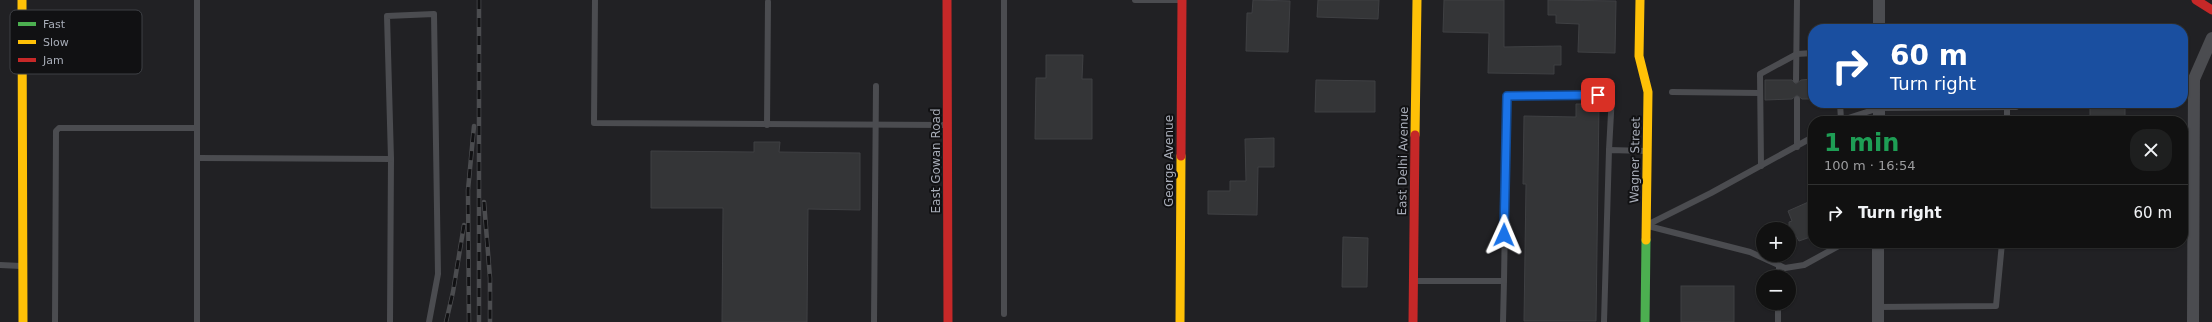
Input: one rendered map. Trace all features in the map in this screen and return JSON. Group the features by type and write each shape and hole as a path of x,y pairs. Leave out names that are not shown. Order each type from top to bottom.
{"street":[{"path":"22,0 22,10"},
{"name":"East Gowan Road","path":"947,0 948,322"},
{"name":"George Avenue","path":"1180,322 1182,0"},
{"name":"East Delhi Avenue","path":"1413,322 1417,0"},
{"name":"Wagner Street","path":"1640,0 1639,56 1648,92 1644,322"},
{"path":"1879,0 1879,24"},
{"path":"2196,0 2212,10"},
{"path":"2193,322 2194,79 2212,38"},
{"path":"22,74 23,322"},
{"path":"1878,248 1878,322"}],"lane":[{"path":"197,0 197,322"},
{"path":"595,0 594,123 876,126 948,125"},
{"path":"1004,0 1004,314"},
{"path":"1135,0 1178,0"},
{"path":"1796,80 1797,0"},
{"path":"767,125 768,2"},
{"path":"390,322 390,159 387,16 434,14 438,274 429,322"},
{"path":"1761,166 1760,74 1797,54 1808,53"},
{"path":"874,322 876,86"},
{"path":"1672,92 1760,93"},
{"path":"1503,322 1507,96 1612,95 1604,322"},
{"path":"1797,99 1797,146"},
{"path":"1853,116 1874,108"},
{"path":"56,322 56,131 59,128 197,128"},
{"path":"1646,226 1808,140"},
{"path":"1609,150 1647,151"},
{"path":"197,158 390,159"},
{"path":"1646,226 1750,252 1785,268 1804,266 1835,248"},
{"path":"1878,306 1996,306 2002,248"},
{"path":"0,265 23,266"},
{"path":"1413,281 1504,282"},
{"path":"1778,310 1778,322"}],"shaded area":[{"path":"0,0 2212,0 2212,322 0,322"}],"building":[{"path":"1253,0 1290,1 1288,52 1246,51 1247,13 1252,13"},
{"path":"1318,0 1379,0 1378,19 1317,17"},
{"path":"1444,0 1504,0 1504,47 1561,46 1561,65 1554,65 1554,74 1488,73 1489,33 1443,32"},
{"path":"1548,0 1616,1 1615,53 1578,52 1579,24 1556,23 1556,15 1548,15"},
{"path":"1046,55 1083,55 1082,79 1092,79 1092,139 1035,139 1036,78 1046,78"},
{"path":"1808,79 1808,99 1802,99 1797,95 1792,99 1765,100 1765,80 1792,80 1796,84 1801,80"},
{"path":"1316,80 1375,81 1375,112 1315,112"},
{"path":"1576,104 1599,104 1596,321 1524,321 1526,184 1523,184 1524,116 1576,117"},
{"path":"2090,108 2125,108 2125,116 2090,116"},
{"path":"1274,138 1274,167 1258,167 1257,215 1208,214 1208,191 1230,191 1230,181 1246,181 1245,139"},
{"path":"754,142 780,142 779,152 860,153 860,210 808,209 807,322 722,322 723,208 651,208 651,151 754,152"},
{"path":"1808,202 1808,238 1799,241 1796,236 1796,222 1789,222 1792,221 1788,211"},
{"path":"1343,237 1368,238 1367,287 1342,287"},
{"path":"1681,286 1734,286 1734,322 1681,322"}],"railway":[{"path":"479,0 479,322"},
{"path":"469,322 468,190 474,126"},
{"path":"484,202 490,278 490,322"},
{"path":"446,322 453,292 464,225"}],"traffic: fast":[{"path":"1645,322 1646,240"}],"traffic: slow":[{"path":"22,0 22,10"},
{"path":"1415,135 1417,0"},
{"path":"1640,0 1639,56 1648,92 1646,240"},
{"path":"22,74 23,322"},
{"path":"1180,322 1181,156"}],"traffic: jam":[{"path":"947,0 948,322"},
{"path":"1181,156 1182,0"},
{"path":"2196,0 2212,10"},
{"path":"1413,322 1415,135"}],"route":[{"path":"1504,235 1507,96 1598,95"}]}
